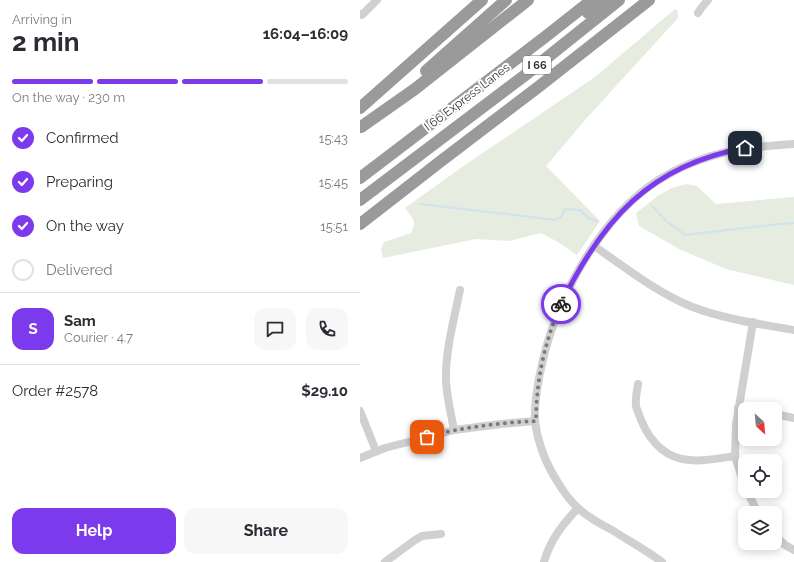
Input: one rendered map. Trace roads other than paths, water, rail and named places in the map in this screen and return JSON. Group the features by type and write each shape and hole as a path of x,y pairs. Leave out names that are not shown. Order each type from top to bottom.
{"highway":[{"path":"360,108 482,0"},
{"path":"360,128 506,0"},
{"path":"360,128 474,44 528,0"},
{"path":"501,71 581,0"},
{"name":"I 66 Express Lanes","path":"360,178 592,0"},
{"path":"454,128 510,74 604,0"},
{"name":"I 66","path":"360,200 524,76 619,0"},
{"path":"360,224 649,0"}],"street":[{"path":"360,14 362,15 377,0"},
{"path":"698,13 708,0"},
{"path":"662,562 594,520 578,508 562,489 547,463 540,442 536,421 537,391 544,352 560,305 585,259 606,230 626,207 646,189 669,174 693,162 731,150 794,144"},
{"path":"594,246 660,291 676,299 721,316 794,330"},
{"path":"454,430 447,392 446,371 448,350 460,290"},
{"path":"743,402 753,322"},
{"path":"638,384 636,404 637,410 647,434 654,443 664,451 675,457 690,460 735,456"},
{"path":"360,411 376,451"},
{"path":"782,415 794,418"},
{"path":"738,419 736,425 735,456 738,465"},
{"path":"360,458 376,451 454,430 536,421"},
{"path":"544,562 555,536 562,525 578,508"},
{"path":"385,562 422,536 441,534"},
{"path":"782,542 794,550"}],"waterway":[{"path":"420,204 556,220 561,217 565,209 580,210 589,219 597,221"},
{"path":"653,207 665,220 685,235 794,223"}]}
